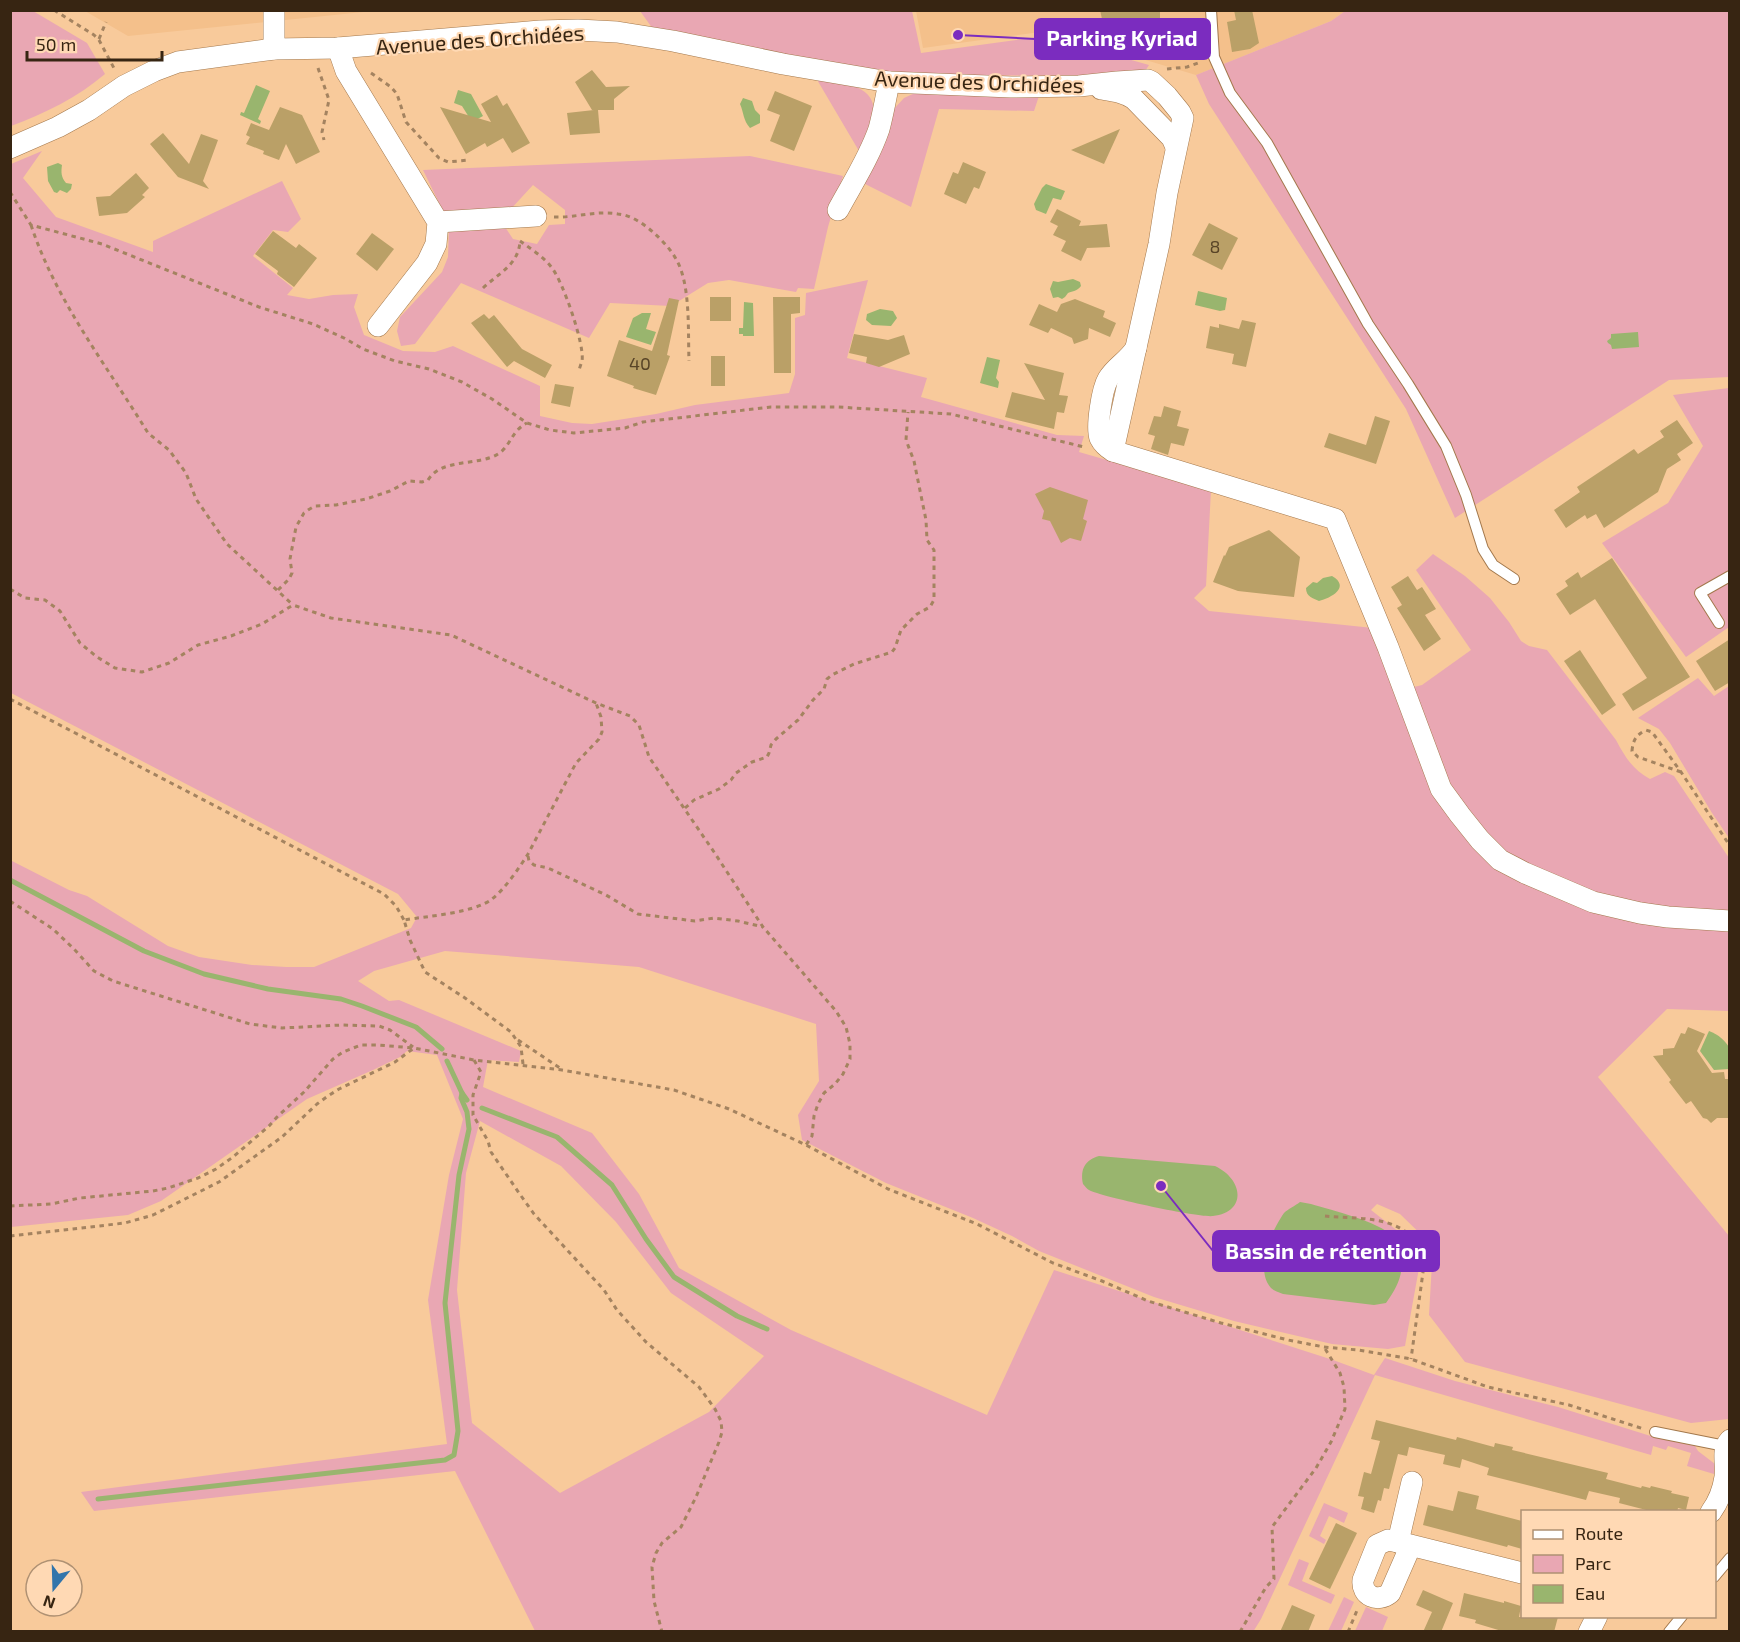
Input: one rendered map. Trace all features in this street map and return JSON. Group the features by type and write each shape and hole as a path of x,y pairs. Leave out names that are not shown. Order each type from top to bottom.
{"street":[{"path":"274,10 274,50"},
{"name":"Avenue des Orchidées","path":"10,148 58,127 89,110 124,86 178,62 274,50 338,48 540,32 578,30 617,32 889,82 1011,87 1079,86 1148,80"},
{"path":"338,48 346,71 438,222 436,244 427,263 378,326"},
{"path":"1148,80 1158,87 1183,118 1138,345 1113,451 1335,519 1388,647 1441,789 1467,824 1500,860 1593,902 1668,917 1730,921"},
{"path":"838,210 874,141 882,117 889,82"},
{"path":"1079,86 1116,91 1134,99 1172,138 1176,147"},
{"path":"438,222 536,216"},
{"path":"1712,1510 1719,1501 1725,1477 1727,1443"},
{"path":"1412,1482 1404,1543 1521,1573"},
{"path":"1589,1632 1596,1618"}],"lane":[{"path":"1211,10 1214,57 1230,93 1268,143 1368,324 1446,446 1466,495 1483,549 1493,565 1514,579"},
{"path":"1719,623 1700,593 1730,576"},
{"path":"1655,1432 1727,1443"},
{"path":"1716,1575 1730,1558"},
{"path":"1669,1632 1681,1618"}],"path":[{"path":"54,10 94,34 124,86"},
{"path":"99,40 99,35 106,22"},
{"path":"312,49 329,100 322,132 324,140"},
{"path":"1148,80 1158,70 1187,67 1214,57"},
{"path":"346,71 358,69 368,71 391,87 397,94 406,122 440,158 448,162 469,160"},
{"path":"10,192 31,225 39,251 54,282 148,433 169,450 186,473 196,499 227,544 293,605 331,618 451,635 596,704 630,716 639,725 649,758 685,808 763,927 836,1011 846,1027 850,1044 850,1059 843,1074 824,1093 818,1104 812,1136 806,1145"},
{"path":"536,216 565,218 619,214 639,222 666,244 681,269 686,299 689,361"},
{"path":"501,218 510,222 520,241 546,262 559,279 581,347 582,360 579,370"},
{"path":"31,225 102,244 260,307 313,324 363,349 395,361 429,369 462,382 527,423 550,430 574,433 605,431 625,429 643,422 771,407 838,407 951,414 1082,447 1113,451"},
{"path":"483,288 505,271 514,260 520,241"},
{"path":"685,808 694,800 719,789 752,762 766,757 770,753 771,745 803,714 824,689 827,680 854,664 892,652 901,630 917,614 930,608 934,594 934,553 927,540 926,520 914,461 906,440 908,412"},
{"path":"278,590 292,573 290,559 296,527 308,510 315,506 336,505 366,499 390,491 409,481 428,480 432,474 451,466 498,454 519,427 527,423"},
{"path":"10,589 25,598 45,600 60,611 80,644 97,657 115,668 142,672 169,663 198,645 262,624 293,605"},
{"path":"10,699 384,894 396,906 404,920 410,940 425,972 465,998 506,1028 517,1039 545,1056 562,1070"},
{"path":"404,920 472,908 491,900 521,866 576,763 599,739 602,732 601,717 596,704"},
{"path":"1681,772 1638,757 1632,751 1637,734 1646,730 1652,732 1681,772 1730,846"},
{"path":"528,854 529,861 534,866 548,868 606,894 638,914 695,921 714,918 763,927"},
{"path":"10,901 53,929 94,971 113,981 250,1024 282,1028 342,1024 380,1026 390,1030 414,1048"},
{"path":"517,1039 523,1054 523,1064"},
{"path":"10,1206 51,1204 80,1198 153,1191 198,1178 233,1157 269,1126 304,1092 333,1059 343,1052 362,1045 414,1048 474,1060 523,1064 674,1090 729,1109 806,1145 888,1189 977,1224 1053,1263 1148,1301 1221,1323 1324,1347 1411,1359 1488,1387 1569,1405 1655,1432"},
{"path":"10,1236 125,1223 153,1215 219,1182 282,1137 328,1096 395,1062 414,1048"},
{"path":"474,1060 481,1072 473,1095 473,1115 488,1141 491,1152 519,1193 534,1214 604,1290 617,1310 646,1342 699,1387 721,1421 722,1432 719,1442 696,1497 681,1527 662,1543 654,1560 652,1592 662,1632"},
{"path":"1325,1216 1377,1220 1393,1224 1417,1242 1424,1265 1411,1359"},
{"path":"1240,1632 1266,1587 1274,1579 1272,1527 1316,1468 1331,1442 1345,1408 1344,1387 1340,1373 1324,1347"}],"shaded area":[{"path":"85,11 373,11 128,36"},
{"path":"916,11 1345,11 1331,21 1196,75 1048,31 923,48"}],"green space":[{"path":"10,11 33,11 87,43 105,74 60,104 11,126"},
{"path":"640,11 912,11 921,53 1046,36 1149,65 1142,76 903,75 849,68 653,29"},
{"path":"1345,11 1729,11 1729,377 1669,380 1455,518 1406,409 1209,104 1196,75 1331,21"},
{"path":"816,78 855,86 870,97 873,115 859,151"},
{"path":"915,93 1039,96 1034,111 939,109 911,207 863,183 893,110 904,98"},
{"path":"42,151 23,178 56,217 153,252 153,241 282,181 301,219 288,232 273,230 253,256 293,288 287,295 309,299 358,294 354,307 364,335 403,351 435,352 453,346 540,386 540,416 572,423 592,424 695,405 789,393 795,374 795,318 805,315 806,293 868,280 847,358 927,378 921,397 1057,435 1084,436 1079,452 1211,490 1206,586 1194,598 1209,611 1373,628 1403,704 1491,864 1729,931 1729,1011 1667,1009 1598,1077 1729,1236 1729,1419 1691,1423 1465,1362 1429,1315 1433,1246 1400,1214 1377,1204 1371,1210 1408,1239 1415,1250 1419,1268 1405,1346 1388,1349 1332,1344 1234,1321 1154,1297 1039,1251 973,1218 886,1183 802,1140 798,1115 819,1081 816,1024 639,967 445,951 374,971 358,981 389,1001 399,1000 521,1051 519,1062 488,1060 483,1087 592,1133 639,1194 679,1268 791,1330 987,1415 1054,1270 1374,1375 1385,1358 1455,1381 1558,1407 1657,1438 1695,1446 1715,1464 1714,1474 1687,1466 1691,1453 1668,1446 1666,1450 1653,1446 1651,1455 1375,1375 1253,1632 535,1631 455,1471 94,1511 81,1492 447,1444 428,1300 449,1175 463,1119 437,1055 407,1051 400,1057 373,1070 307,1099 161,1201 128,1215 11,1227 10,860 69,890 87,896 168,946 199,957 252,965 314,967 411,928 417,917 398,894 11,693 11,164","holes":["480,1121 561,1166 616,1222 671,1293 764,1356 709,1412 560,1493 472,1423 457,1290 466,1173"]},
{"path":"750,156 843,176 828,227 814,289 798,288 796,292 729,280 708,283 671,306 610,303 589,338 461,283 415,344 401,346 397,331 400,317 442,272 448,257 449,227 503,224 513,239 537,244 549,225 565,224 565,210 533,185 509,211 444,213 423,170"},
{"path":"1729,388 1729,627 1686,657 1602,543 1668,503 1703,446 1673,395"},
{"path":"1433,554 1465,576 1490,598 1521,641 1529,646 1547,650 1639,772 1650,779 1665,772 1674,776 1729,858 1729,918 1620,902 1507,855 1481,833 1446,778 1429,738 1414,687 1422,685 1471,650 1416,570"},
{"path":"1698,678 1714,696 1729,686 1729,838 1670,743 1659,729 1638,718"},
{"path":"1324,1503 1348,1513 1344,1523 1329,1516 1320,1536 1326,1540 1324,1544 1309,1536"},
{"path":"1299,1559 1309,1563 1302,1581 1335,1595 1331,1604 1288,1585"},
{"path":"1344,1597 1354,1602 1341,1631 1328,1631"},
{"path":"1366,1607 1388,1617 1382,1631 1355,1631"}],"water":[{"path":"256,85 270,91 258,119 261,121 260,124 240,115 241,112 244,113"},
{"path":"458,90 471,94 483,116 472,122 462,106 454,103"},
{"path":"743,98 752,101 755,110 760,115 760,123 750,128 740,104"},
{"path":"58,163 62,165 64,181 72,184 67,193 60,190 57,193 54,192 48,181 47,167"},
{"path":"1046,184 1065,191 1061,200 1053,198 1046,214 1036,210 1034,204"},
{"path":"1073,279 1080,282 1079,288 1062,299 1053,298 1050,289 1053,281"},
{"path":"1198,291 1227,298 1225,310 1220,311 1195,305"},
{"path":"744,302 753,303 754,336 739,334 739,328 743,328"},
{"path":"880,309 893,311 897,318 891,326 872,325 866,320 867,314"},
{"path":"642,313 651,313 646,329 656,332 651,345 626,337 633,318"},
{"path":"1638,332 1639,347 1612,349 1607,341 1611,338 1611,334"},
{"path":"987,357 1000,360 996,378 999,382 998,388 980,383"},
{"path":"1332,576 1340,584 1333,595 1319,601 1312,598 1306,591 1306,588 1313,582 1317,583 1323,578"},
{"path":"1709,1031 1721,1038 1730,1049 1729,1069 1714,1070 1700,1051"},
{"path":"1099,1156 1215,1166 1224,1172 1236,1186 1238,1194 1236,1202 1224,1213 1204,1216 1151,1206 1088,1190 1083,1184 1083,1170 1090,1160"},
{"path":"1300,1202 1366,1221 1386,1231 1394,1239 1401,1251 1402,1267 1398,1283 1386,1303 1374,1305 1283,1294 1271,1288 1264,1271 1264,1260 1270,1239 1284,1213"}],"building":[{"path":"1100,10 1160,10 1160,18 1104,28"},
{"path":"1234,10 1252,10 1259,43 1250,49 1232,52 1227,22 1236,20"},
{"path":"592,70 606,87 630,86 614,99 614,110 598,110 600,133 570,135 567,113 594,110 575,82"},
{"path":"775,91 812,106 794,151 770,141 780,115 767,110"},
{"path":"497,95 503,106 507,103 530,143 512,153 503,138 487,147 485,143 466,154 440,107 491,122 481,104"},
{"path":"280,107 302,115 320,152 296,164 286,144 279,160 246,144 250,137 246,135 251,123 269,130"},
{"path":"1120,129 1104,164 1071,150"},
{"path":"163,133 189,164 201,134 218,140 203,181 209,189 178,177 150,144"},
{"path":"963,162 986,172 979,189 974,187 966,204 944,194 953,172 958,174"},
{"path":"136,173 149,188 142,195 145,197 127,213 99,216 96,197 110,196"},
{"path":"1057,209 1081,221 1079,226 1107,224 1110,247 1087,248 1081,261 1061,251 1066,241 1053,235 1058,226 1050,222"},
{"path":"1209,223 1238,238 1222,270 1192,255"},
{"path":"273,231 296,248 299,244 317,258 294,287 277,274 278,271 255,254"},
{"path":"372,233 394,249 377,271 356,254"},
{"path":"710,297 731,297 731,321 710,321"},
{"path":"773,297 800,297 800,313 791,314 791,373 774,373"},
{"path":"669,298 679,300 667,355 670,356 656,395 607,376 619,340 652,351"},
{"path":"1075,299 1105,311 1103,317 1116,323 1110,337 1089,328 1088,339 1074,344 1072,338 1051,328 1048,333 1029,325 1039,304 1057,312 1061,304"},
{"path":"484,314 489,319 494,315 522,349 552,365 545,378 514,361 507,367 471,323"},
{"path":"1242,320 1256,323 1246,367 1232,364 1234,354 1206,348 1210,326 1219,328 1219,324 1239,329"},
{"path":"854,334 888,340 904,335 910,354 879,367 866,363 867,357 849,353"},
{"path":"711,356 725,356 725,386 711,386"},
{"path":"1024,363 1064,373 1059,395 1068,396 1064,413 1057,412 1054,429 1005,417 1012,392 1045,400"},
{"path":"555,384 574,387 570,407 551,403"},
{"path":"1164,406 1181,411 1177,426 1189,429 1184,446 1171,443 1168,455 1151,449 1155,436 1148,434 1154,416 1161,417"},
{"path":"1375,416 1390,421 1376,464 1324,447 1329,433 1366,445"},
{"path":"1677,420 1693,443 1677,454 1681,460 1667,469 1658,492 1604,528 1596,514 1587,519 1585,515 1566,528 1554,510 1580,492 1577,487 1634,449 1638,454 1664,437 1660,431"},
{"path":"1050,487 1088,500 1083,519 1087,521 1081,541 1070,538 1061,543 1050,521 1042,519 1044,511 1035,494"},
{"path":"1269,530 1300,557 1294,597 1238,591 1213,582 1229,547"},
{"path":"1612,558 1690,677 1633,711 1622,694 1647,678 1595,599 1570,615 1556,594 1568,586 1565,581 1578,572 1581,578"},
{"path":"1408,576 1417,590 1422,587 1436,609 1425,615 1441,639 1424,651 1397,608 1402,605 1391,587"},
{"path":"1730,639 1730,682 1715,691 1696,661"},
{"path":"1580,650 1616,705 1602,715 1564,661"},
{"path":"1688,1027 1705,1034 1697,1051 1712,1073 1724,1072 1725,1079 1730,1079 1730,1118 1717,1118 1711,1123 1703,1118 1691,1101 1686,1104 1653,1056 1663,1055 1663,1049 1674,1048 1681,1033 1685,1034"},
{"path":"1376,1420 1456,1440 1457,1437 1494,1447 1495,1443 1513,1447 1512,1450 1608,1473 1606,1479 1641,1488 1651,1486 1689,1497 1686,1510 1678,1508 1678,1510 1646,1510 1619,1503 1620,1498 1589,1491 1586,1500 1487,1475 1489,1468 1462,1459 1460,1468 1443,1464 1445,1455 1409,1447 1407,1456 1398,1454 1389,1489 1384,1488 1381,1501 1378,1500 1374,1513 1361,1509 1364,1497 1358,1496 1364,1472 1371,1474 1380,1441 1371,1439"},
{"path":"1458,1491 1479,1496 1476,1509 1521,1521 1521,1549 1423,1525 1428,1505 1453,1511"},
{"path":"1336,1523 1357,1533 1330,1589 1309,1579"},
{"path":"1423,1590 1453,1603 1441,1632 1423,1632 1432,1612 1416,1605"},
{"path":"1464,1593 1521,1606 1519,1617 1521,1618 1558,1618 1554,1632 1505,1632 1475,1623 1476,1620 1459,1616"},
{"path":"1292,1605 1315,1615 1308,1632 1280,1632"}],"waterway":[{"path":"10,880 144,951 204,974 268,989 341,999 416,1027 442,1049"},
{"path":"447,1061 467,1100"},
{"path":"98,1499 445,1460 454,1455 458,1431 445,1303 459,1175 469,1129 467,1112 461,1098 462,1093"},
{"path":"482,1108 557,1137 612,1185 646,1239 674,1277 737,1316 767,1329"}],"place":[{"name":"Parking Kyriad","path":"958,35"},
{"name":"Bassin de rétention","path":"1161,1186"}]}
